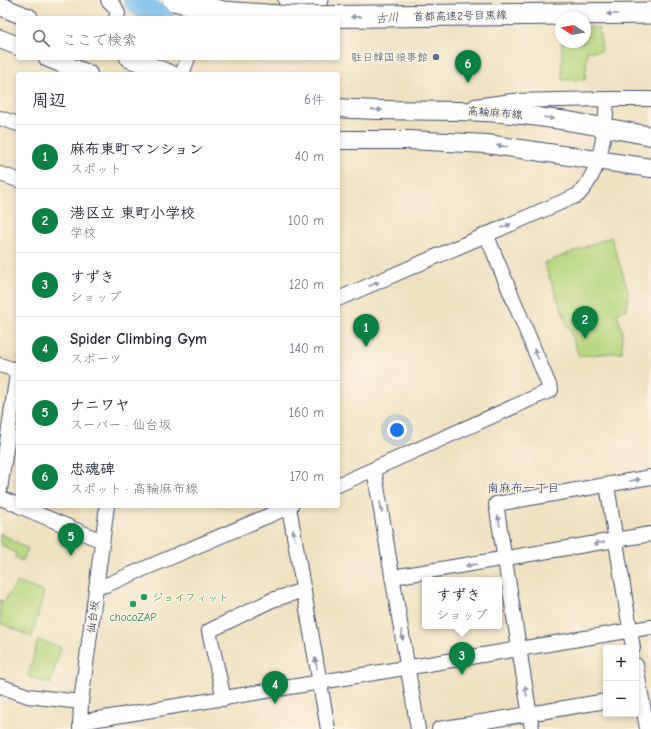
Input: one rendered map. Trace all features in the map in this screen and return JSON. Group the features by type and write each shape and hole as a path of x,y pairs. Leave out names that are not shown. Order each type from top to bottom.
{"highway":[{"name":"首都高速2号目黒線","path":"174,0 223,12 269,16"},
{"path":"289,0 317,0"},
{"name":"首都高速2号目黒線","path":"340,17 651,13"}],"main road":[{"path":"0,6 24,16"},
{"path":"0,39 16,45"},
{"path":"53,60 82,72"},
{"path":"134,60 165,72"},
{"name":"高輪麻布線","path":"340,108 381,111 450,110 538,117 605,127 651,136"},
{"path":"340,140 408,140 487,144 598,159 651,168"}],"street":[{"path":"108,0 115,7 118,14 117,16"},
{"path":"205,16 212,0"},
{"path":"183,72 187,60"},
{"path":"340,298 578,195 588,185 598,159 605,127 607,99"},
{"path":"450,110 512,101 651,99"},
{"path":"0,118 16,123"},
{"path":"1,176 16,180"},
{"path":"340,484 551,390 486,234"},
{"path":"0,365 16,369"},
{"path":"0,490 16,383"},
{"path":"374,469 418,729"},
{"path":"532,729 496,504 651,477"},
{"path":"607,485 632,645"},
{"path":"0,498 16,505"},
{"path":"24,508 102,541"},
{"name":"仙台坂","path":"80,726 81,702 107,508"},
{"path":"97,587 106,586 288,508"},
{"path":"290,508 328,729"},
{"path":"393,578 651,534"},
{"path":"224,699 209,631 272,600 304,590"},
{"path":"80,726 224,699 651,627"},
{"path":"0,686 28,696 81,702"},
{"path":"639,696 647,729"},
{"path":"439,729 603,702"}],"green space":[{"path":"591,27 599,28 602,51 587,51 585,80 562,80 562,48 591,48"},
{"path":"611,237 628,290 627,309 617,314 622,330 622,352 579,356 544,263"},
{"path":"0,533 28,549 22,561 15,557 16,553 0,544"},
{"path":"17,582 44,592 32,637 0,623 0,600 4,602"},
{"path":"38,640 61,647 50,684 28,676"}],"waterway":[{"name":"古川","path":"136,0 150,12 157,16"}],"place":[{"name":"駐日韓国領事館","path":"436,57"},
{"name":"忠魂碑","path":"468,83"},
{"name":"港区立 東町小学校","path":"585,339"},
{"name":"麻布東町マンション","path":"366,347"},
{"name":"ナニワヤ","path":"71,556"},
{"name":"ジョイフィット","path":"144,597"},
{"name":"chocoZAP","path":"133,604"},
{"name":"すずき","path":"462,675"},
{"name":"Spider Climbing Gym","path":"275,704"}],"district":[{"name":"南麻布一丁目","path":"523,488"}]}
